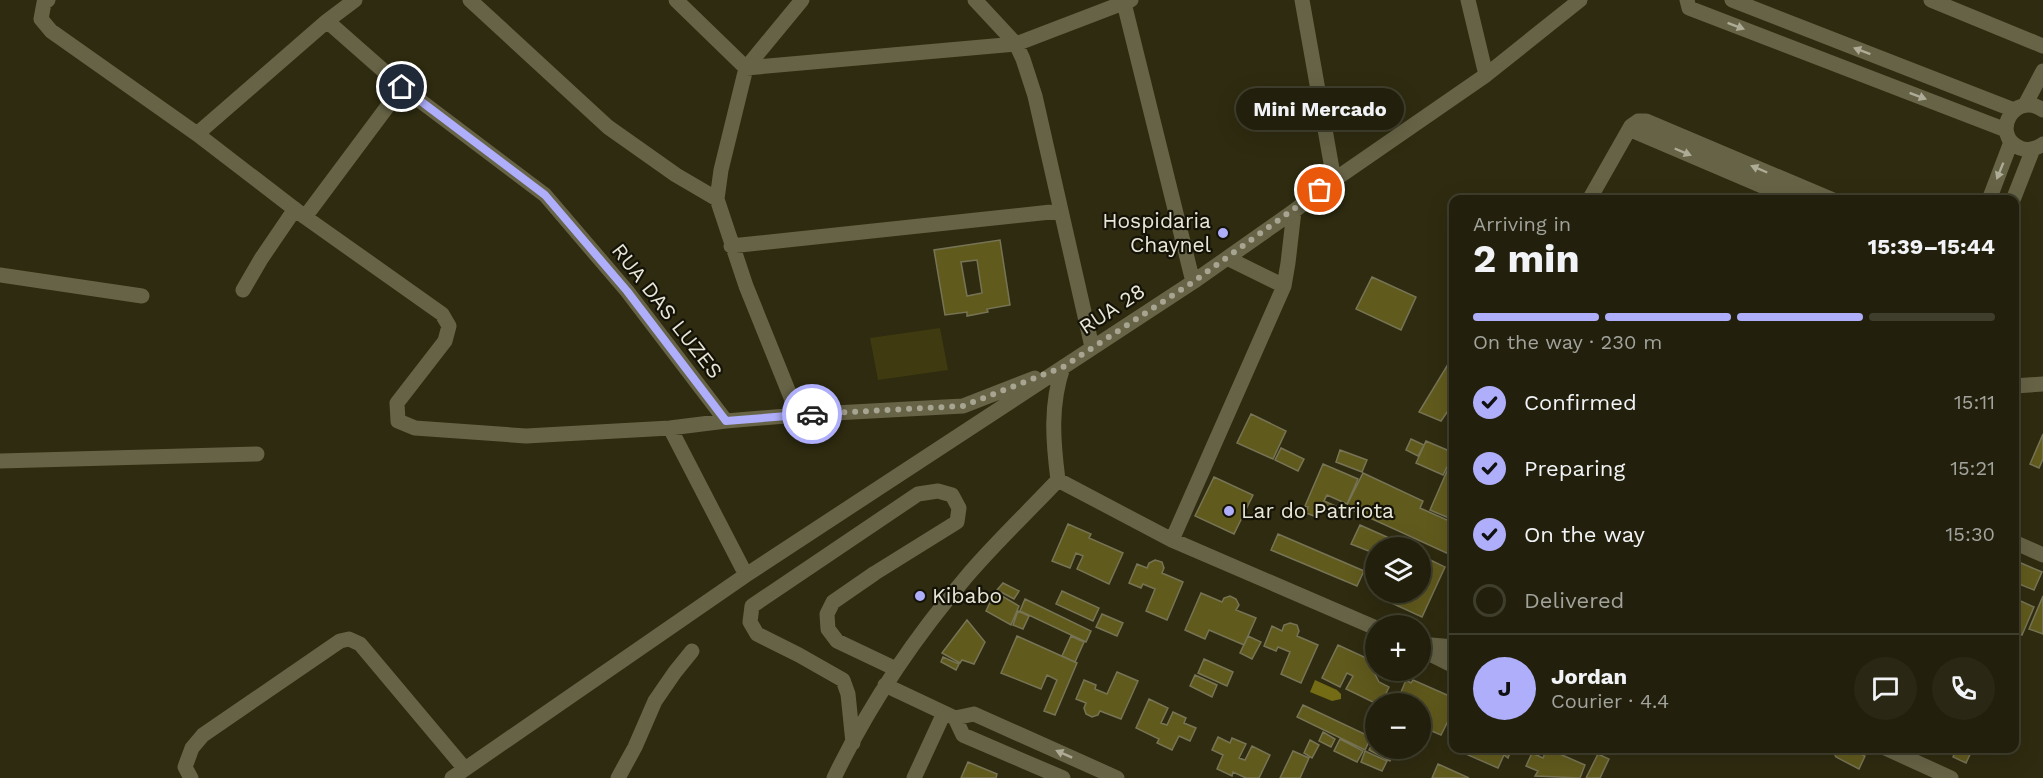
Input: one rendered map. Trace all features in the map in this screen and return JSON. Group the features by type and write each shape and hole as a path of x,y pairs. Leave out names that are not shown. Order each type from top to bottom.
{"street":[{"path":"48,0 44,3 41,19 51,31 197,134 300,213 442,314 449,326 445,341 397,403 398,421 415,428 526,436 670,428 798,415 963,406 1063,367"},
{"path":"197,134 327,21 355,0"},
{"path":"470,0 608,127 676,175 717,199"},
{"path":"676,0 746,68 1016,44 1128,1 1193,282"},
{"path":"798,415 731,246 717,199 721,170 746,68 802,0"},
{"path":"975,0 1016,44 1023,59 1035,96 1092,347"},
{"path":"1302,0 1334,180"},
{"path":"1468,0 1486,75"},
{"name":"RUA 28","path":"1063,367 1193,282 1334,180 1486,75 1580,0"},
{"path":"1687,0 1689,8 2009,136 2025,149 2038,147"},
{"path":"1732,0 2020,107 2033,105 2043,110"},
{"path":"1931,0 2043,46"},
{"name":"RUA DAS LUZES","path":"327,21 402,87 545,195 627,291 726,421"},
{"path":"1991,195 2009,136 2009,116 2020,107 2043,72"},
{"path":"243,290 261,259 402,87"},
{"path":"1592,195 1631,126 1636,132 1792,193"},
{"path":"2015,195 2038,147"},
{"path":"731,246 1060,211"},
{"path":"1172,540 1284,286 1294,211"},
{"path":"1227,258 1284,286"},
{"path":"0,275 142,296"},
{"path":"834,778 885,685 936,614 968,574 1058,480 1052,423 1054,401 1063,367"},
{"path":"452,778 746,575 1063,367"},
{"path":"2019,386 2043,384"},
{"path":"670,428 746,575"},
{"path":"0,461 257,454"},
{"path":"1058,480 1172,540 1365,623"},
{"path":"852,742 849,694 843,680 757,634 750,622 752,606 918,494 938,490 952,495 959,508 957,522 833,602 826,614 828,629 837,641 896,669"},
{"path":"2019,544 2043,555"},
{"path":"191,778 185,766 192,748 203,735 340,640 349,639 360,644 465,769"},
{"path":"1431,645 1449,647"},
{"path":"618,778 635,747 655,701 692,651"},
{"path":"1431,654 1449,664"},
{"path":"885,685 950,715 974,714 1117,778"},
{"path":"914,778 950,715"},
{"path":"950,715 963,735 1063,778"},
{"path":"1896,753 1946,777"}],"shaded area":[{"path":"940,328 948,370 878,380 870,338"},
{"path":"1315,680 1337,690 1341,694 1341,699 1332,701 1310,692"}],"building":[{"path":"1000,240 1010,305 987,309 988,312 967,316 967,312 945,315 934,250","holes":["977,260 982,293 967,296 961,262"]},
{"path":"1372,277 1416,297 1401,330 1356,309"},
{"path":"1449,363 1449,409 1441,421 1419,412"},
{"path":"1251,414 1286,431 1273,459 1237,443"},
{"path":"2043,434 2043,459 2039,468 2030,464"},
{"path":"1411,439 1424,445 1418,456 1406,450"},
{"path":"1426,441 1449,451 1449,463 1443,475 1416,463"},
{"path":"1281,448 1304,459 1298,471 1275,460"},
{"path":"1340,450 1367,460 1362,472 1336,462"},
{"path":"1323,464 1358,479 1347,504 1327,495 1324,501 1340,508 1337,517 1318,509 1314,516 1306,513 1308,507 1305,506"},
{"path":"1449,466 1449,518 1430,510"},
{"path":"1363,473 1423,501 1420,508 1449,521 1449,554 1431,546 1431,537 1412,537 1346,507"},
{"path":"1214,477 1253,495 1234,534 1195,516"},
{"path":"1068,524 1091,534 1089,538 1123,553 1109,584 1077,569 1083,556 1076,553 1070,568 1052,561"},
{"path":"1360,525 1387,537 1365,537 1365,550 1351,544"},
{"path":"1278,534 1364,571 1357,586 1271,550"},
{"path":"1155,560 1162,562 1164,568 1162,573 1183,582 1167,620 1146,611 1155,589 1143,584 1141,588 1129,583 1137,564 1147,568 1149,563"},
{"path":"1431,560 1445,567 1431,597"},
{"path":"2019,562 2042,572 2034,590 2019,584"},
{"path":"1003,583 1019,591 1014,599 997,590"},
{"path":"1062,591 1099,608 1093,621 1056,604"},
{"path":"995,592 1019,606 1011,625 986,611"},
{"path":"1201,593 1222,602 1224,598 1230,596 1236,599 1239,605 1236,610 1256,618 1244,645 1209,630 1205,639 1185,630"},
{"path":"2043,596 2043,634 2029,629"},
{"path":"1025,599 1091,631 1086,642 1020,611"},
{"path":"2019,600 2034,607 2022,635 2019,634"},
{"path":"1392,603 1428,603 1423,615 1418,615"},
{"path":"1018,611 1029,616 1023,629 1013,625"},
{"path":"1102,614 1123,623 1117,636 1096,627"},
{"path":"967,620 985,642 974,664 962,660 960,663 942,653"},
{"path":"1290,623 1297,625 1299,631 1297,636 1318,645 1301,683 1281,674 1290,652 1278,647 1276,651 1264,646 1272,626 1282,631 1284,625"},
{"path":"1017,636 1077,663 1055,715 1044,711 1057,680 1047,675 1041,689 1001,673"},
{"path":"1071,636 1084,642 1075,662 1062,656"},
{"path":"1248,636 1261,642 1252,659 1240,653"},
{"path":"1338,645 1365,657 1365,681 1378,681 1389,687 1386,693 1365,693 1365,698 1346,689 1353,676 1347,673 1340,687 1322,678"},
{"path":"943,657 959,664 956,670 941,662"},
{"path":"1204,659 1233,672 1227,686 1198,673"},
{"path":"1117,672 1138,681 1121,719 1100,711 1098,715 1092,717 1086,714 1084,708 1086,703 1076,699 1084,680 1096,685 1095,689 1107,694"},
{"path":"1195,675 1217,685 1212,697 1190,686"},
{"path":"1406,681 1411,683 1415,681 1449,696 1449,719 1441,735 1431,731 1431,693 1401,693"},
{"path":"1149,699 1168,708 1161,723 1167,725 1173,712 1186,718 1184,723 1196,728 1190,741 1179,736 1172,750 1157,743 1159,739 1136,728"},
{"path":"1303,705 1365,734 1365,750 1297,717"},
{"path":"1323,732 1335,739 1331,747 1319,741"},
{"path":"1218,737 1230,743 1232,738 1246,744 1239,758 1245,760 1252,746 1270,755 1259,778 1246,778 1233,772 1232,776 1217,769 1223,755 1212,750"},
{"path":"1340,739 1363,751 1357,762 1334,751"},
{"path":"1310,740 1319,745 1312,758 1304,753"},
{"path":"1293,751 1309,758 1300,778 1280,778"},
{"path":"1365,751 1365,759 1387,761 1382,771 1361,762"},
{"path":"1464,753 1510,753 1508,758 1504,755 1498,768"},
{"path":"1532,753 1543,758 1545,753 1562,753 1562,755 1585,765 1580,778 1535,776 1538,771 1526,766"},
{"path":"1834,753 1859,753 1865,756 1859,769 1836,757"},
{"path":"1955,753 1971,753 1966,763 1953,757"},
{"path":"1598,754 1609,759 1600,778 1586,778"},
{"path":"968,762 997,774 996,778 961,778"},
{"path":"1438,764 1469,778 1432,778"}],"way so far":[{"path":"812,414 963,406 1063,367 1193,282 1320,190"}],"place":[{"name":"Mini Mercado","path":"1320,190"},
{"name":"Hospidaria Chaynel","path":"1223,233"},
{"name":"Lar do Patriota","path":"1229,511"},
{"name":"Kibabo","path":"920,596"}],"route":[{"path":"402,87 545,195 627,291 726,421 812,414"}]}
